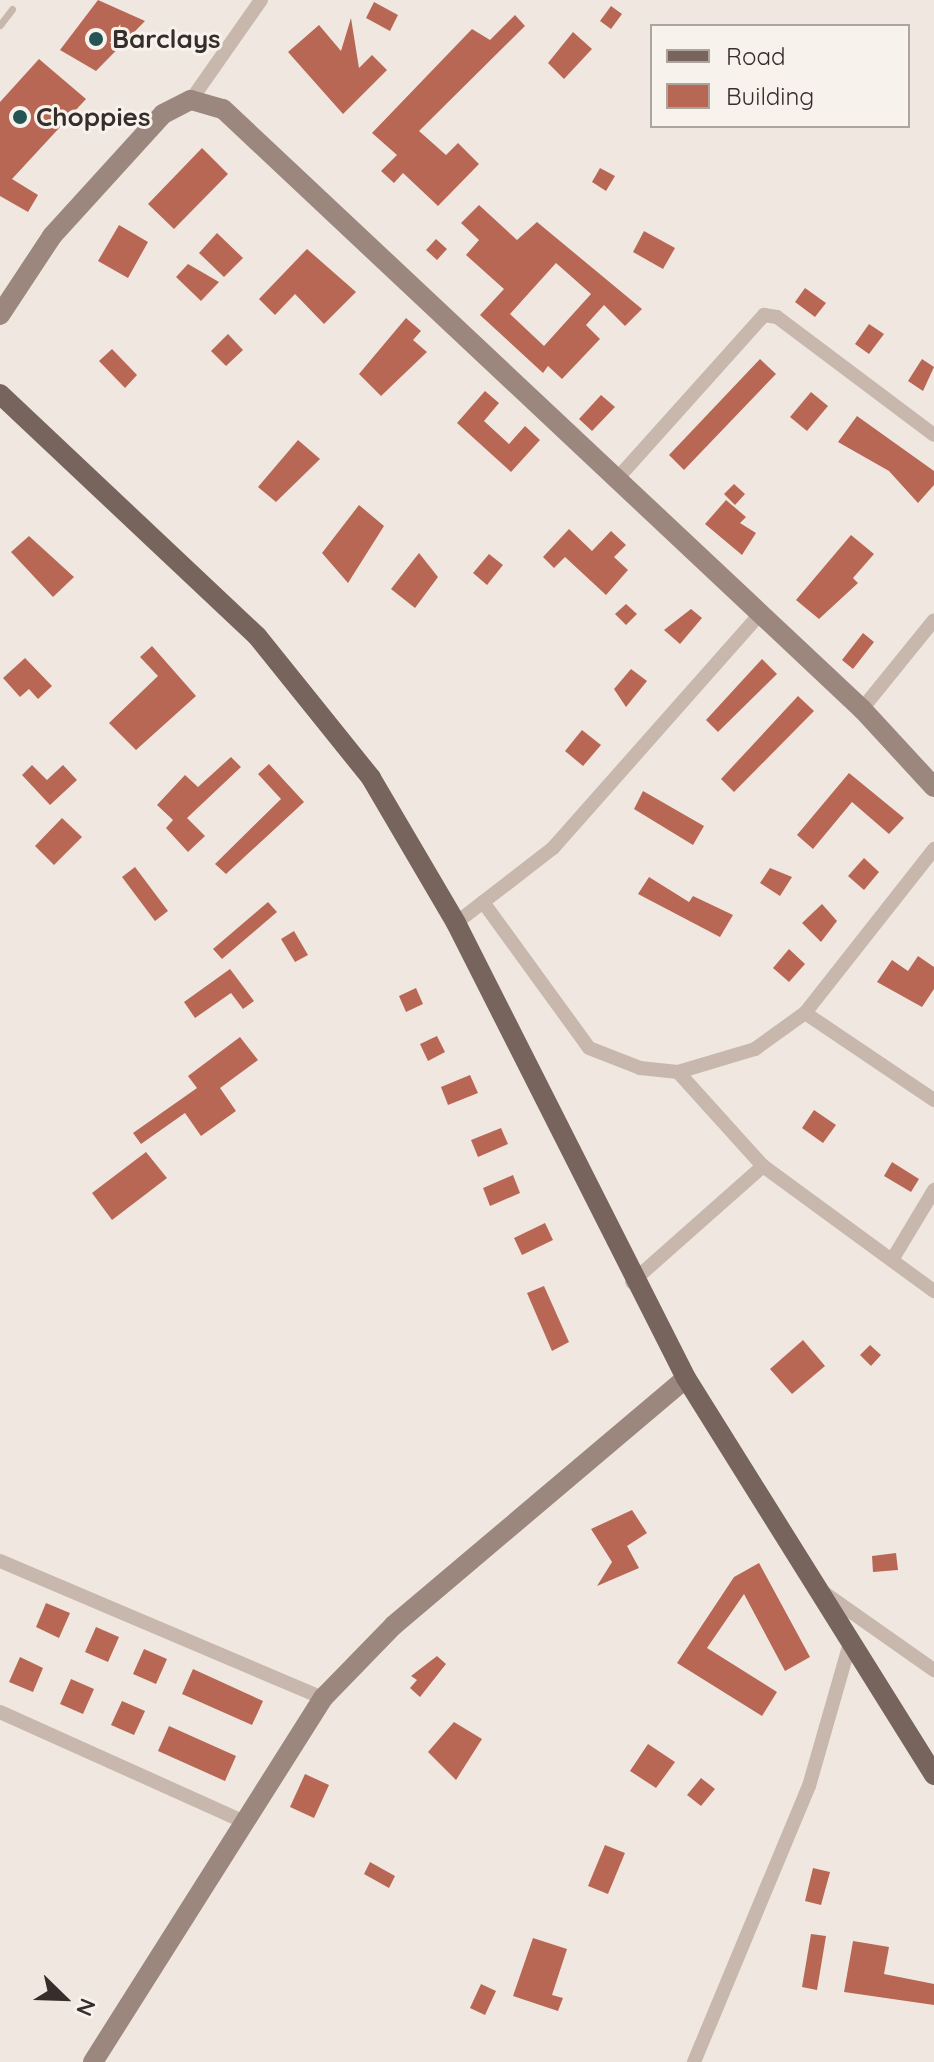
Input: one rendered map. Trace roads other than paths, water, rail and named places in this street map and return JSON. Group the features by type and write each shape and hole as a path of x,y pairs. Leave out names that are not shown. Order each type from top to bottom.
{"main road":[{"path":"0,394 282,664 371,778 456,923 632,1282 686,1378 934,1775"}],"street":[{"path":"0,315 89,191 163,114 191,100 261,0"},
{"path":"191,100 232,116 862,709 934,787"},
{"path":"616,480 764,315 777,317 934,435"},
{"path":"456,923 553,848 760,614"},
{"path":"862,709 934,620"},
{"path":"483,902 589,1048 640,1068 678,1072 755,1049 805,1013 934,849"},
{"path":"805,1013 934,1100"},
{"path":"678,1072 763,1166 934,1291"},
{"path":"632,1282 763,1166"},
{"path":"892,1260 934,1190"},
{"path":"93,2062 323,1698 394,1625 686,1378"},
{"path":"0,1561 323,1698"},
{"path":"819,1589 934,1670"},
{"path":"694,2062 809,1786 851,1640"},
{"path":"0,1712 243,1821"}],"lane":[{"path":"0,25 12,9"}],"place":[{"name":"Barclays","path":"96,39"},
{"name":"Choppies","path":"20,117"}]}
